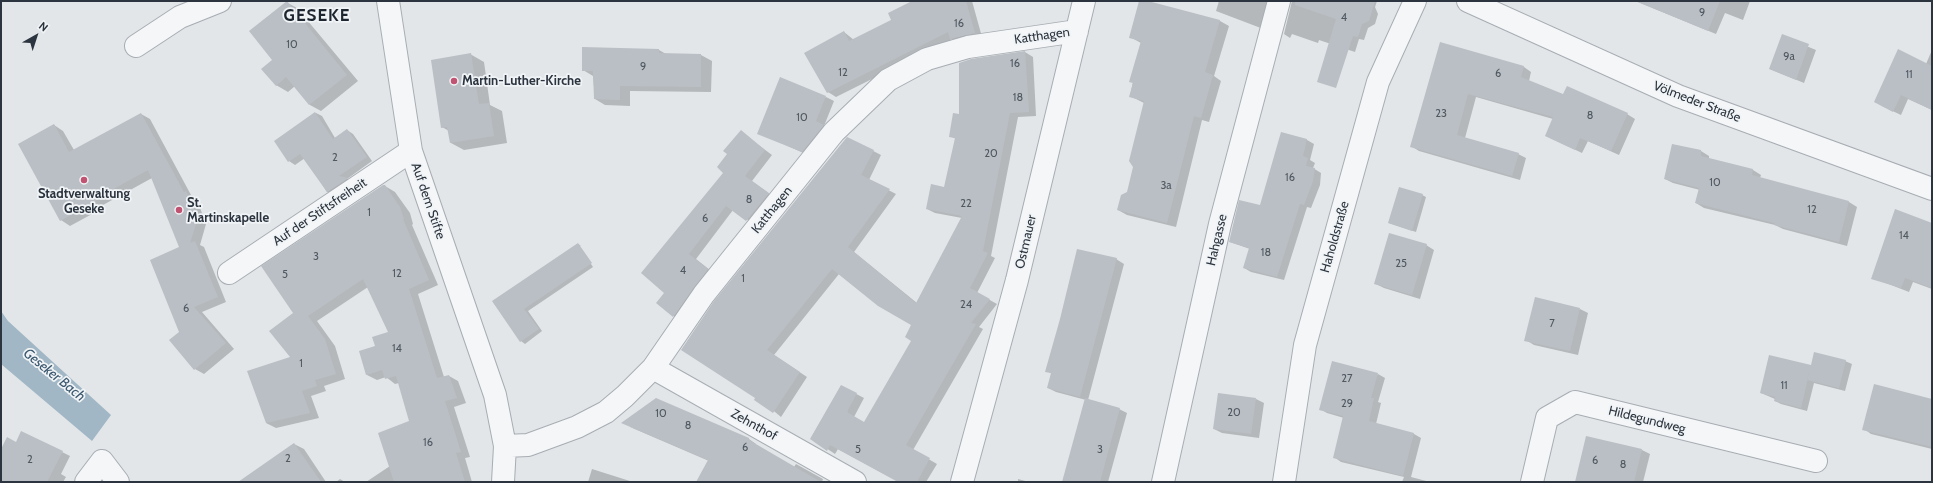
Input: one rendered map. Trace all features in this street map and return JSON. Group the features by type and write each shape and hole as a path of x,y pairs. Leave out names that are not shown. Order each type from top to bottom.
{"street":[{"path":"136,46 180,17 220,1"},
{"name":"Auf dem Stifte","path":"388,1 411,151 495,395 505,446 503,482"},
{"name":"Ostmauer","path":"962,482 1018,280 1084,1"},
{"name":"Hahgasse","path":"1163,482 1220,224 1279,1"},
{"name":"Haholdstraße","path":"1284,482 1305,345 1378,82 1415,1"},
{"name":"Völmeder Straße","path":"1468,1 1678,96 1932,189"},
{"name":"Katthagen","path":"505,446 528,445 577,427 606,412 625,396 653,368 704,294 834,132 888,80 927,59 968,47 1077,31"},
{"name":"Auf der Stiftsfreiheit","path":"229,273 411,151"},
{"name":"Zehnthof","path":"653,368 855,482"},
{"name":"Hildegundweg","path":"1532,482 1547,418 1575,402 1816,461"},
{"path":"86,482 102,461 118,482"}],"water":[{"name":"Geseker Bach","path":"1,311 8,321 111,415 92,441 1,364"}],"building":[{"path":"287,1 347,75 309,105 286,77 276,86 261,69 272,60 249,31"},
{"path":"912,1 966,1 975,33 950,39 948,32 827,93 804,53 844,31 849,41 891,20 888,13"},
{"path":"1139,1 1148,1 1220,20 1205,72 1213,75 1201,118 1194,116 1167,223 1117,210 1121,195 1127,192 1133,167 1129,161 1144,101 1129,97 1133,83 1129,82 1141,41 1129,38"},
{"path":"1295,1 1375,1 1369,21 1362,24 1358,37 1353,36 1336,88 1317,82 1336,19 1295,5"},
{"path":"1636,1 1720,1 1708,31"},
{"path":"1782,34 1809,44 1796,80 1769,69"},
{"path":"1440,42 1524,66 1521,77 1563,94 1567,86 1628,113 1611,151 1580,138 1575,150 1545,136 1553,117 1468,94 1457,135 1519,153 1512,176 1410,147"},
{"path":"582,47 659,49 659,53 701,54 701,87 620,86 620,100 594,99 593,71 582,71"},
{"path":"1898,49 1932,66 1932,110 1901,95 1893,112 1874,102"},
{"path":"1025,51 1029,112 1010,113 983,251 988,253 970,288 990,299 971,323 976,324 906,445 930,458 917,482 898,482 830,445 827,451 810,439 841,385 857,393 847,412 864,422 911,341 905,337 911,325 878,306 832,269 767,350 800,372 773,413 754,400 755,398 681,350 714,301 847,137 874,150 861,175 890,189 848,247 916,303 962,216 926,209 931,184 944,187 955,138 949,137 953,113 959,114 959,63 971,59"},
{"name":"Martin-Luther-Kirche","path":"471,53 479,104 489,103 494,136 450,143 447,127 441,128 431,60"},
{"path":"780,77 826,96 816,121 824,125 802,152 757,134"},
{"path":"315,112 333,139 347,129 367,157 339,176 348,178 327,192 300,154 288,162 274,141"},
{"path":"141,113 184,192 186,191 198,218 190,243 195,241 218,297 194,307 226,343 194,370 169,340 179,332 150,260 179,247 148,170 95,199 96,201 60,221 18,144 54,124 69,152"},
{"path":"741,130 765,150 745,176 769,193 746,221 726,206 689,254 708,269 673,317 656,303 664,293 641,273 723,173 717,167 727,154 723,151"},
{"path":"1281,132 1307,139 1303,156 1308,158 1306,166 1315,168 1313,181 1304,205 1300,204 1277,277 1243,268 1249,248 1229,242 1239,200 1260,205"},
{"path":"1672,144 1701,150 1701,156 1753,169 1752,175 1849,201 1839,242 1774,225 1774,223 1695,203 1699,188 1664,179"},
{"path":"385,185 400,207 403,219 429,280 409,289 437,378 449,375 457,398 445,401 461,452 456,453 465,482 394,482 378,433 409,421 396,376 385,379 382,370 366,375 359,351 375,346 372,337 388,332 363,279 308,316 325,339 336,374 315,380 317,386 302,391 310,413 266,423 247,371 290,357 269,331 293,313 261,266"},
{"path":"1399,187 1423,194 1412,231 1388,223"},
{"path":"1895,209 1932,223 1932,288 1905,278 1901,288 1871,279"},
{"path":"1389,233 1427,244 1412,295 1374,284"},
{"path":"578,243 592,263 524,309 539,329 520,342 492,301"},
{"path":"1077,249 1117,258 1080,397 1047,388 1051,373 1045,372"},
{"path":"1535,297 1580,308 1570,351 1524,341"},
{"path":"1814,352 1846,360 1839,388 1807,380 1801,408 1774,401 1775,397 1760,393 1769,355 1811,365"},
{"path":"1332,361 1378,373 1371,398 1374,398 1369,421 1414,433 1403,476 1333,458 1343,416 1319,410"},
{"path":"1874,384 1932,399 1932,447 1862,430"},
{"path":"1218,393 1256,398 1251,434 1213,429"},
{"path":"656,398 749,438 749,440 821,482 696,482 708,460 621,423"},
{"path":"1085,398 1120,408 1100,482 1062,482"},
{"path":"21,431 63,451 47,482 1,482 1,449 7,437 16,442"},
{"path":"1586,436 1642,449 1634,482 1575,482"},
{"path":"294,443 321,482 238,482"}],"place":[{"name":"Martin-Luther-Kirche","path":"454,81"},
{"name":"Stadtverwaltung Geseke","path":"84,180"},
{"name":"St. Martinskapelle","path":"179,210"}],"district":[{"name":"GESEKE","path":"317,16"}]}
